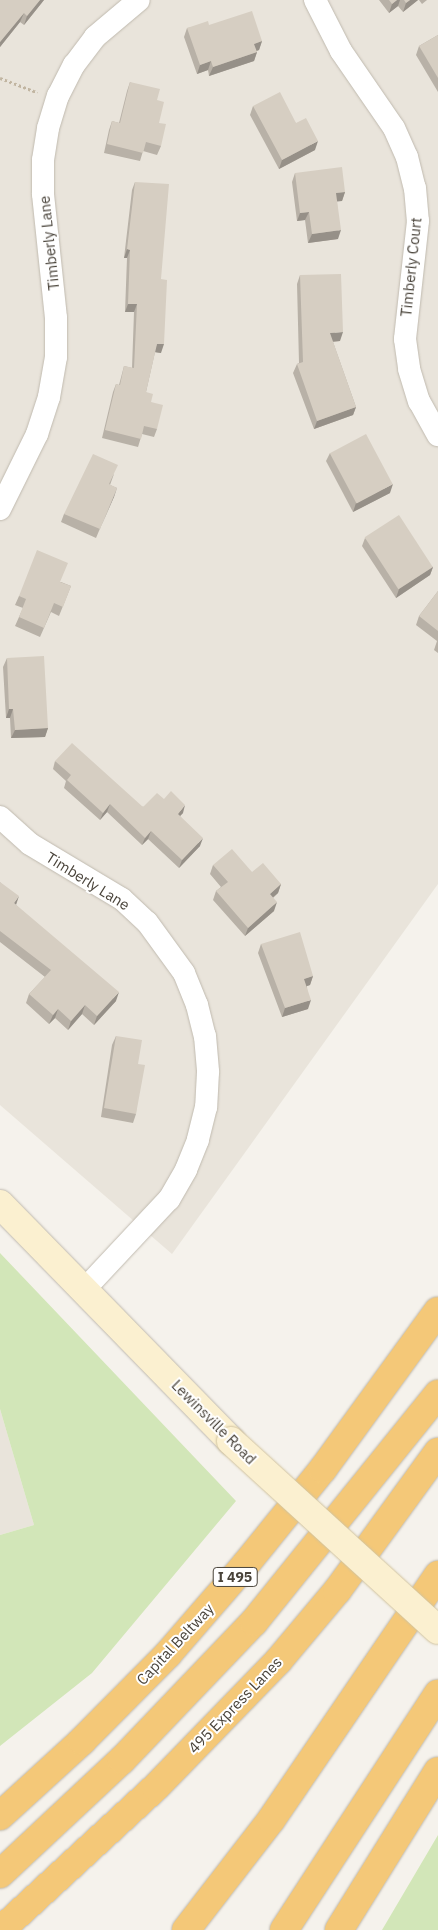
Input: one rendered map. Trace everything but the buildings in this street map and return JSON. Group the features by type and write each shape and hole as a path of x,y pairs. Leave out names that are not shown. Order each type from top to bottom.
{"highway":[{"name":"Capital Beltway","path":"0,1816 82,1741 168,1654 246,1564 323,1469 438,1310"},
{"path":"0,1874 122,1760 254,1622 438,1394"},
{"name":"495 Express Lanes","path":"1,1930 156,1788 279,1660 342,1583 438,1452"},
{"path":"204,1930 271,1820 438,1575"},
{"path":"284,1930 438,1694"},
{"path":"339,1930 438,1771"},
{"path":"186,1930 271,1820"}],"main road":[{"name":"Lewinsville Road","path":"0,1204 231,1441 438,1630"}],"street":[{"name":"Timberly Lane","path":"0,509 37,434 49,397 56,357 56,318 43,194 43,160 48,128 58,98 74,64 95,37 139,0"},
{"name":"Timberly Court","path":"315,0 341,50 394,128 407,157 415,188 418,221 405,339 409,369 419,401 438,434"},
{"name":"Timberly Lane","path":"0,817 30,844 122,899 147,922 184,973 197,1005 205,1036 208,1072 206,1107 198,1140 186,1170 169,1199 84,1291"}],"path":[{"path":"0,78 58,98"}],"shaded area":[{"path":"0,0 438,0 438,884 172,1254 0,1105"},
{"path":"0,1409 34,1525 0,1535"}],"green space":[{"path":"0,1253 236,1501 92,1673 0,1746 0,1535 34,1525 0,1409"},
{"path":"438,1835 438,1930 382,1930"}]}
